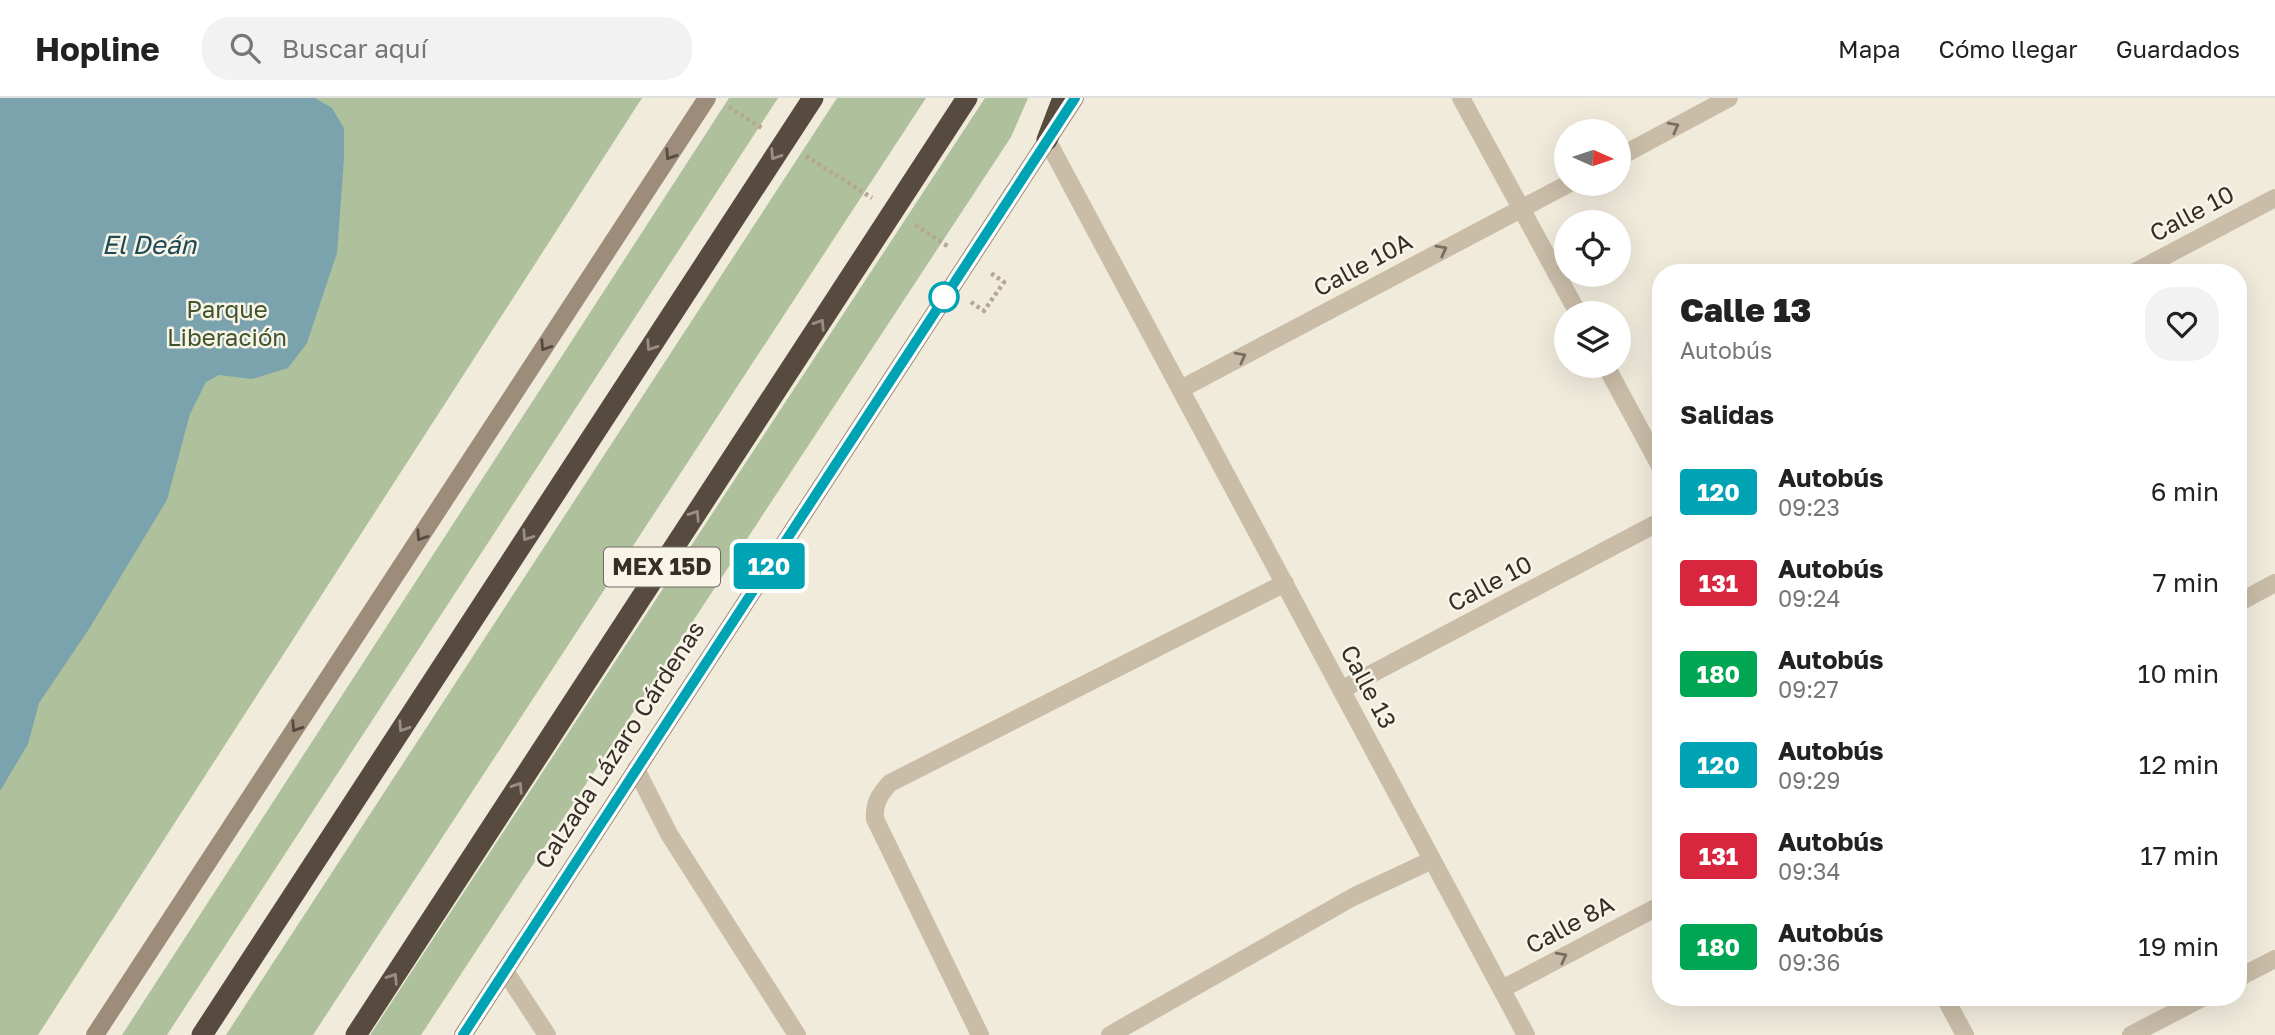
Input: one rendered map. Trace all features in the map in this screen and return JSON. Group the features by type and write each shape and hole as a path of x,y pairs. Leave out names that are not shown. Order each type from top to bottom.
{"highway":[{"path":"202,1035 813,98"},
{"name":"MEX 15D","path":"356,1035 967,98"},
{"path":"1047,140 1063,98"}],"main road":[{"path":"95,1035 707,98"},
{"name":"Calzada Lázaro Cárdenas","path":"463,1035 1075,98"}],"street":[{"path":"1461,98 1571,301"},
{"path":"1631,151 1729,98"},
{"name":"Calle 13","path":"1047,140 1526,1035"},
{"name":"Calle 10A","path":"1181,389 1554,191"},
{"name":"Calle 10","path":"2150,264 2275,198"},
{"path":"1612,378 1652,451"},
{"name":"Calle 10","path":"1341,690 1652,527"},
{"path":"980,1035 875,819 876,800 890,783 1285,583"},
{"path":"2247,598 2275,583"},
{"path":"636,769 669,834 797,1035"},
{"path":"1110,1035 1353,897 1432,860"},
{"name":"Calle 8A","path":"1502,989 1652,910"},
{"path":"2247,973 2275,959"},
{"path":"505,971 547,1035"},
{"path":"1949,1006 1965,1035"},
{"path":"2131,1035 2187,1006"}],"path":[{"path":"726,105 772,135"},
{"path":"795,149 877,201"},
{"path":"911,223 958,252"},
{"path":"981,267 1004,282 984,310"}],"green space":[{"name":"Parque Liberación","path":"0,98 642,98 38,1035 0,1035"},
{"path":"729,98 778,98 167,1035 122,1035"},
{"path":"837,98 926,98 313,1035 226,1035"},
{"path":"985,98 1028,98 1011,137 421,1035 370,1035"}],"water":[{"name":"El Deán","path":"0,98 315,98 332,108 344,128 344,159 337,253 307,343 288,368 252,379 219,375 206,382 190,414 167,500 89,629 39,703 28,744 0,791"}],"bus line":[{"name":"120","path":"463,1035 1075,98"}]}
